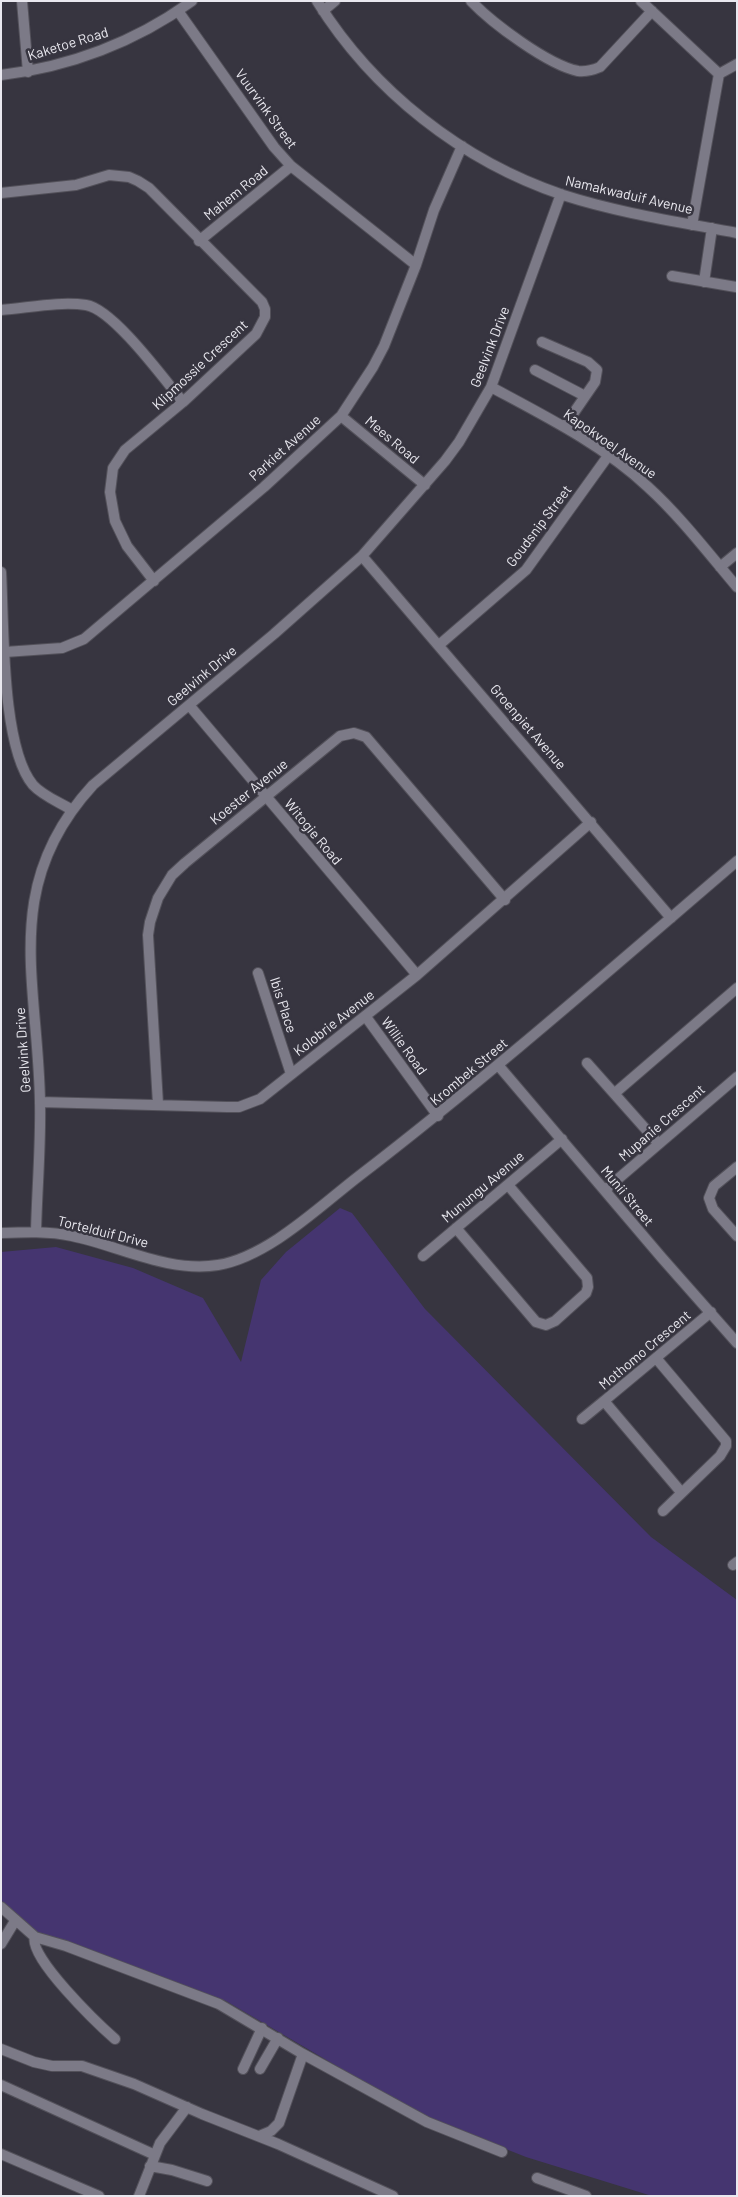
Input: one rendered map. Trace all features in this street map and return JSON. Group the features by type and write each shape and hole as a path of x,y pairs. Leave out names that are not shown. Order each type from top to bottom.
{"street":[{"path":"22,1 28,72"},
{"name":"Kaketoe Road","path":"1,75 28,72 75,60 107,48 178,11 192,1"},
{"name":"Namakwaduif Avenue","path":"317,1 358,57 387,88 415,113 462,146 504,170 562,194 609,207 737,233"},
{"path":"323,11 335,1"},
{"path":"471,1 496,25 553,61 580,71 594,70 600,67 652,11"},
{"path":"641,1 719,74"},
{"name":"Vuurvink Street","path":"178,11 274,147 291,166 416,265"},
{"path":"719,74 737,64"},
{"path":"692,225 719,74"},
{"name":"Parkiet Avenue","path":"5,652 62,648 78,643 264,487 341,416 373,367 384,346 416,265 434,210 462,146"},
{"name":"Mahem Road","path":"199,241 291,166"},
{"name":"Klipmossie Crescent","path":"1,192 76,185 109,175 129,177 149,188 199,241 254,292 265,309 264,317 256,334 183,402 120,456 113,468 111,480 112,502 120,534 154,581"},
{"name":"Geelvink Drive","path":"36,1232 40,1102 29,942 30,911 44,859 72,810 106,774 317,597 362,556 460,442 491,387 562,194"},
{"path":"704,282 712,228"},
{"path":"672,276 736,287"},
{"path":"1,310 86,305 100,310 113,320 183,402"},
{"path":"542,342 588,362 597,370 595,382 564,427"},
{"path":"535,370 585,396"},
{"name":"Kapokvoel Avenue","path":"491,387 564,427 608,456 649,487 737,587"},
{"name":"Mees Road","path":"341,416 425,485"},
{"name":"Goudsnip Street","path":"439,645 526,570 608,456"},
{"path":"720,566 737,553"},
{"name":"Groenpiet Avenue","path":"362,556 671,918"},
{"path":"1,572 12,733 24,769 33,785 41,792 72,810"},
{"name":"Witogie Road","path":"189,705 417,976"},
{"name":"Koester Avenue","path":"158,1104 147,948 153,909 172,875 264,796 340,736 349,733 362,735 505,900"},
{"name":"Kolobrie Avenue","path":"40,1102 239,1107 260,1099 417,976 591,822"},
{"name":"Krombek Street","path":"196,1267 226,1263 250,1255 267,1246 438,1116 737,861"},
{"name":"Ibis Place","path":"258,973 291,1074"},
{"path":"615,1093 737,988"},
{"name":"Willie Road","path":"366,1017 438,1116"},
{"path":"587,1062 658,1143"},
{"name":"Munii Street","path":"498,1065 662,1258 737,1342"},
{"name":"Mupanie Crescent","path":"605,1190 737,1077"},
{"name":"Munungu Avenue","path":"423,1256 562,1139"},
{"path":"737,1167 714,1186 710,1194 710,1202 737,1236"},
{"path":"456,1228 536,1322 546,1325 555,1321 586,1293 588,1287 587,1278 508,1186"},
{"name":"Tortelduif Drive","path":"1,1233 36,1232 71,1236 164,1262 196,1267"},
{"name":"Mothomo Crescent","path":"681,1492 604,1401 711,1312"},
{"path":"656,1358 726,1441 726,1446 720,1456 663,1511"},
{"path":"582,1419 604,1401"},
{"path":"1,1907 36,1936 219,2004 303,2054 427,2122 502,2152"},
{"path":"1,1944 15,1920"},
{"path":"36,1936 34,1947 46,1966 88,2015 115,2039"},
{"path":"243,2069 262,2028"},
{"path":"260,2069 278,2038"},
{"path":"1,2049 40,2063 88,2067 152,2090 393,2196"},
{"path":"258,2136 271,2131 278,2123 303,2054"},
{"path":"1,2085 155,2154"},
{"path":"139,2196 155,2154 167,2132 187,2107"},
{"path":"1,2154 98,2196"},
{"path":"150,2166 172,2170 207,2182"},
{"path":"537,2178 586,2196"}],"shaded area":[{"path":"340,1208 352,1213 425,1309 651,1537 737,1600 737,2196 652,2196 526,2157 420,2115 226,2001 14,1926 1,1912 1,1252 56,1247 133,1268 203,1298 241,1362 261,1280 286,1252"}]}
